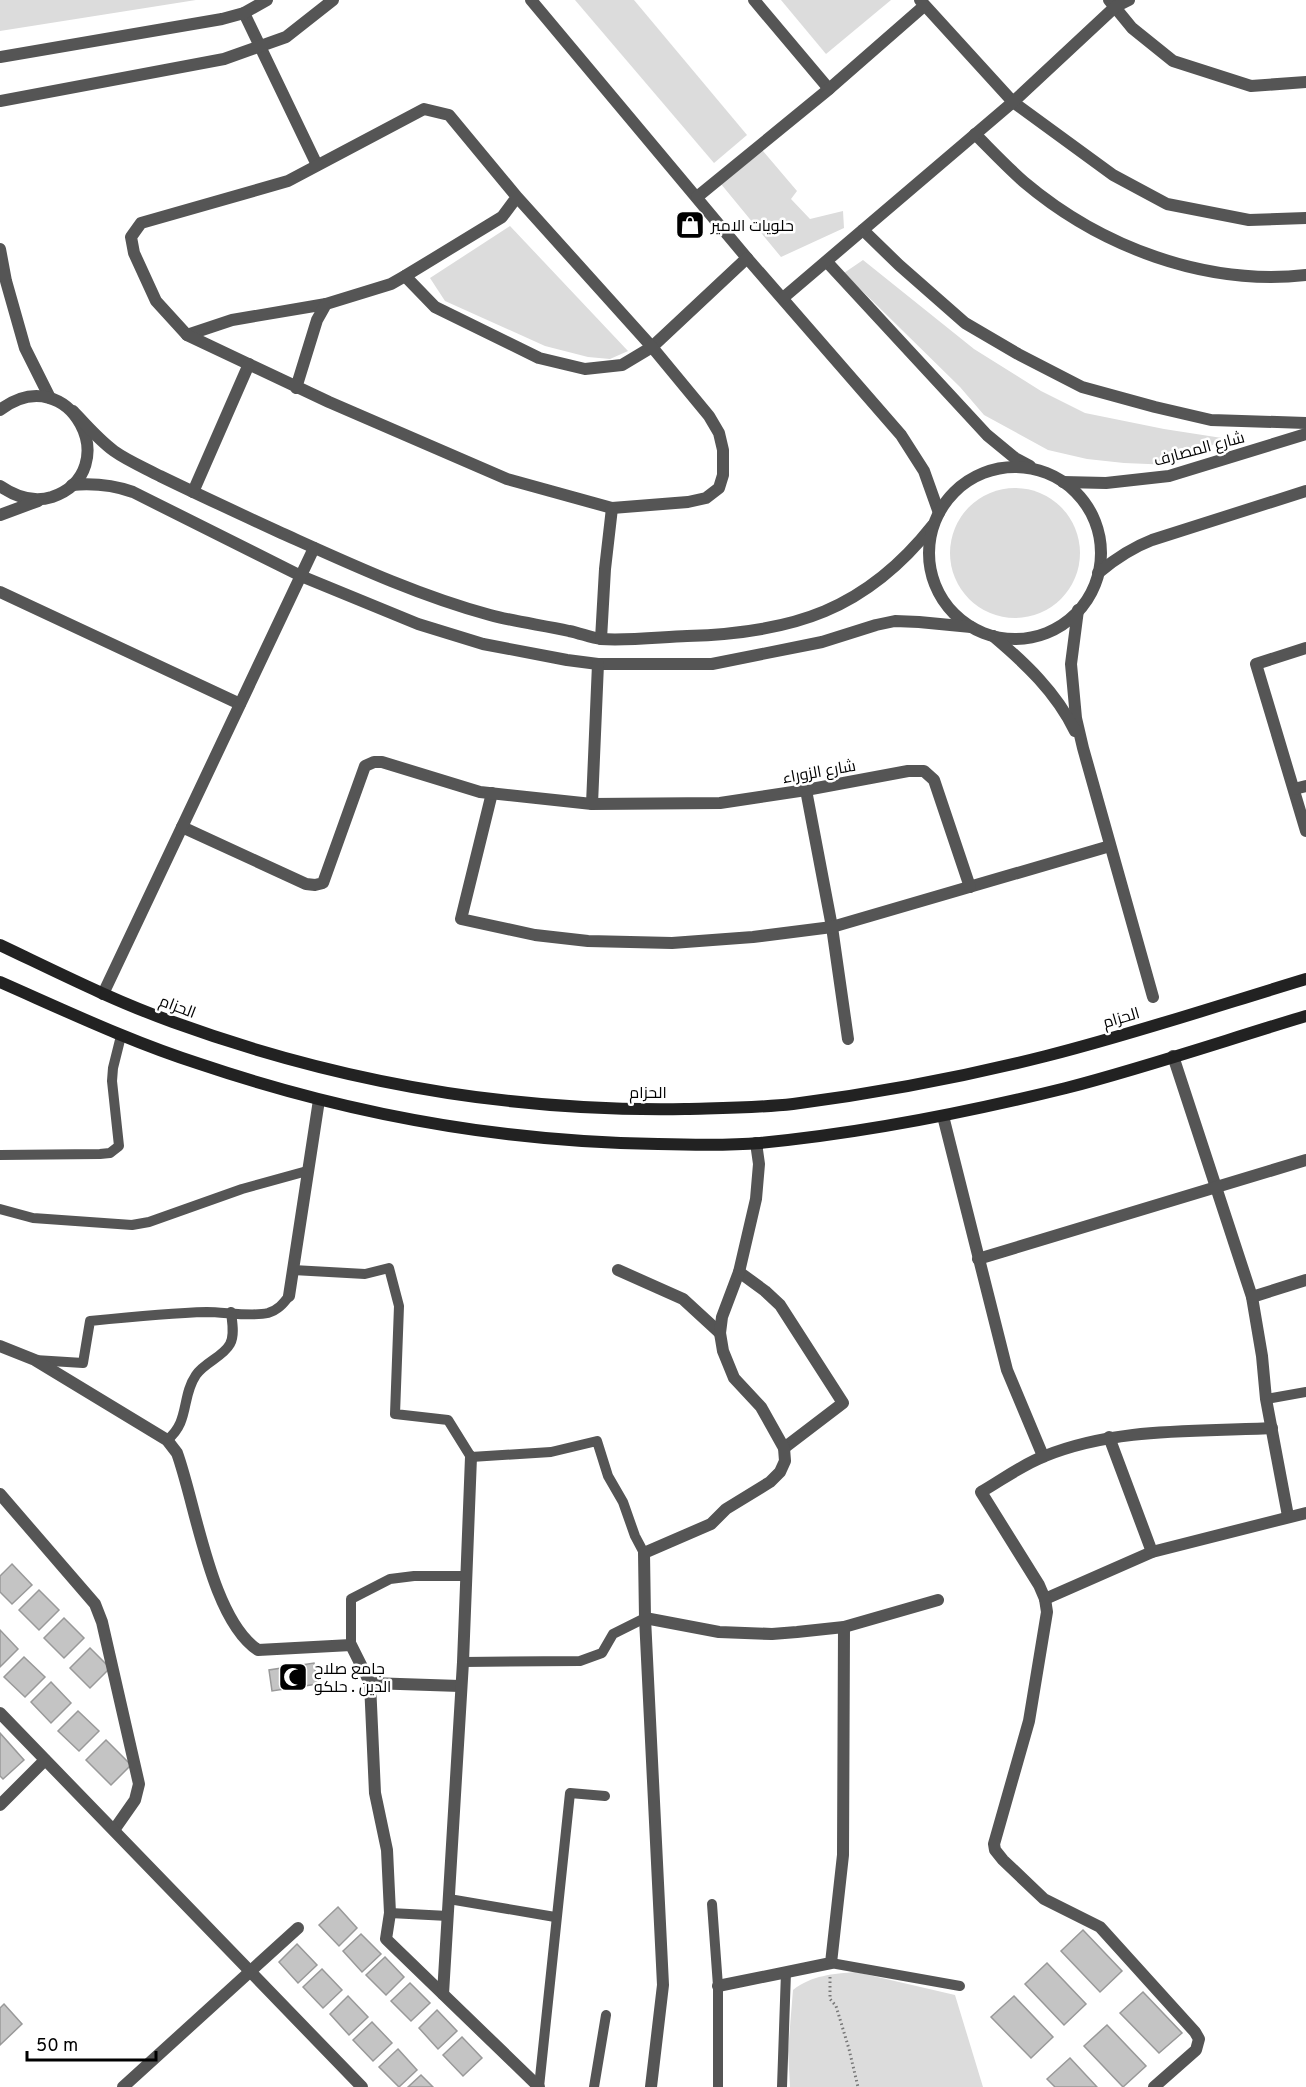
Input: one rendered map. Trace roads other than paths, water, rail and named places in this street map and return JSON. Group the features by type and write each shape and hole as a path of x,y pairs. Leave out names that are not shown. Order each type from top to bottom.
{"main road":[{"name":"الحزام","path":"0,945 103,994 219,1039 329,1071 460,1096 510,1103 643,1110 790,1104 928,1082 1047,1056 1306,979"},
{"path":"0,982 121,1035 197,1064 319,1100 455,1128 572,1141 693,1145 756,1143 879,1128 943,1116 1069,1087 1306,1016"}],"street":[{"path":"0,57 222,19 244,13 267,0"},
{"path":"0,100 224,59 286,38 333,0"},
{"path":"531,0 747,258 901,435 924,471 936,519 929,544 929,564 936,589 951,610 971,627"},
{"path":"754,0 829,89"},
{"path":"783,298 1013,102 1112,3 1130,0"},
{"path":"696,197 829,89 922,3 1013,102 1113,175 1167,204 1249,220 1306,218"},
{"path":"1112,3 1132,28 1173,61 1251,86 1306,82"},
{"path":"244,13 317,165"},
{"path":"424,108 449,115 517,197 652,347 709,416 719,433 723,450 723,475 719,488 706,498 688,502 612,508 507,480 296,387 187,335 156,301 134,253 131,237 141,223 288,181 424,108"},
{"path":"975,134 1024,182 1089,227 1120,242 1194,269 1263,277 1306,275"},
{"path":"187,335 232,320 326,304 391,284 502,217 517,197"},
{"path":"863,230 898,265 965,324 1082,387 1211,420 1306,423"},
{"path":"0,249 6,281 25,348 50,398"},
{"path":"405,276 435,307 539,358 585,369 622,365 652,347 747,258"},
{"path":"72,485 104,485 133,492 301,576 429,628 505,648 598,664 712,664 822,642 895,621 920,621 971,627 993,636 1024,638 1044,633 1062,624 1078,610 1090,593 1098,573 1100,548 1095,522 1082,500 1063,482 1015,458 987,435 827,262"},
{"path":"296,387 317,320 326,304"},
{"path":"193,492 249,364"},
{"path":"0,410 23,398 37,396 50,398 73,411 100,440 115,452 193,492 314,548 423,594 530,625 601,639 727,635 764,630 834,609 870,587 904,559 954,492 975,477 1000,469 1026,468 1039,471"},
{"path":"0,515 60,494 72,485 82,472 87,457 87,440 82,425 73,411"},
{"name":"شارع المصارف","path":"1063,482 1106,483 1169,476 1306,434"},
{"path":"0,486 15,496 30,500 46,499"},
{"path":"1098,573 1114,559 1152,540 1306,491"},
{"path":"601,639 605,569 612,508"},
{"path":"103,994 314,548"},
{"path":"0,592 240,704"},
{"path":"1078,610 1071,664 1077,718 1083,748 1153,997"},
{"path":"993,636 1037,676 1069,720 1083,748"},
{"path":"1306,648 1256,664 1300,788 1306,831"},
{"path":"592,804 598,664"},
{"name":"شارع الزوراء","path":"182,827 306,884 315,885 323,883 365,766 374,762 382,762 480,792 592,804 720,803 908,771 924,771 934,780 970,887"},
{"path":"806,790 832,927 848,1039"},
{"path":"492,793 461,919 560,939 672,943 753,937 832,927 1110,846"},
{"path":"1173,1056 1252,1298 1262,1356 1266,1399 1288,1516"},
{"path":"289,1296 319,1100"},
{"path":"943,1116 1006,1370 1043,1456"},
{"path":"651,2087 663,1985 645,1618 644,1553 711,1524 726,1509 770,1482 780,1472 785,1461 784,1448 761,1407 734,1378 723,1352 720,1333 722,1317 739,1272 756,1199 759,1164 756,1143"},
{"path":"978,1259 1306,1160"},
{"path":"618,1270 683,1299 720,1333"},
{"path":"739,1272 780,1305 843,1402 784,1448"},
{"path":"1252,1298 1306,1280"},
{"path":"0,1346 35,1360 167,1440 177,1453 182,1466 218,1593 228,1613 249,1644 258,1650 351,1645 370,1683 375,1793 387,1850 390,1913 386,1938 539,2087"},
{"path":"1154,2087 1196,2050 1199,2039 1195,2032 1101,1927 1044,1899 1008,1866 995,1850 994,1844 1029,1721 1047,1612 1039,1585 981,1492 1043,1456 1109,1437 1272,1428"},
{"path":"1109,1437 1152,1552"},
{"path":"443,1994 463,1662 471,1457"},
{"path":"0,1494 95,1604 102,1622 139,1784 135,1800 114,1830"},
{"path":"1045,1599 1152,1552 1306,1513"},
{"path":"645,1618 719,1632 772,1634 844,1627 938,1600"},
{"path":"718,1986 831,1963 843,1855 844,1627"},
{"path":"370,1683 460,1686"},
{"path":"0,1713 362,2087"},
{"path":"0,1804 45,1760"},
{"path":"123,2087 298,1928"}],"lane":[{"path":"0,1155 100,1154 110,1153 119,1146 112,1081 121,1035"},
{"path":"0,1209 44,1219 132,1225 149,1222 242,1189 307,1171"},
{"path":"293,1270 365,1274 389,1268 399,1306 395,1414 448,1420 471,1457 551,1452 597,1441 608,1476 623,1502 635,1536 644,1553"},
{"path":"35,1360 82,1363 90,1321 187,1312 231,1312 258,1315 280,1307 289,1296"},
{"path":"167,1440 178,1430 190,1385 195,1376 201,1368 231,1343 231,1312"},
{"path":"1266,1399 1306,1392"},
{"path":"351,1645 351,1599 390,1580 414,1576 466,1576"},
{"path":"463,1662 580,1661 602,1653 613,1634 645,1618"},
{"path":"539,2087 555,1917 570,1793 605,1796"},
{"path":"449,1899 555,1917"},
{"path":"712,1904 718,1986 718,2087"},
{"path":"390,1913 448,1916"},
{"path":"831,1963 960,1986"},
{"path":"782,2087 786,1972"},
{"path":"594,2087 606,2015"}],"place":[{"name":"حلويات الامير","path":"690,225"},
{"name":"جامع صلاح الدين . حلكو","path":"293,1677"}]}
